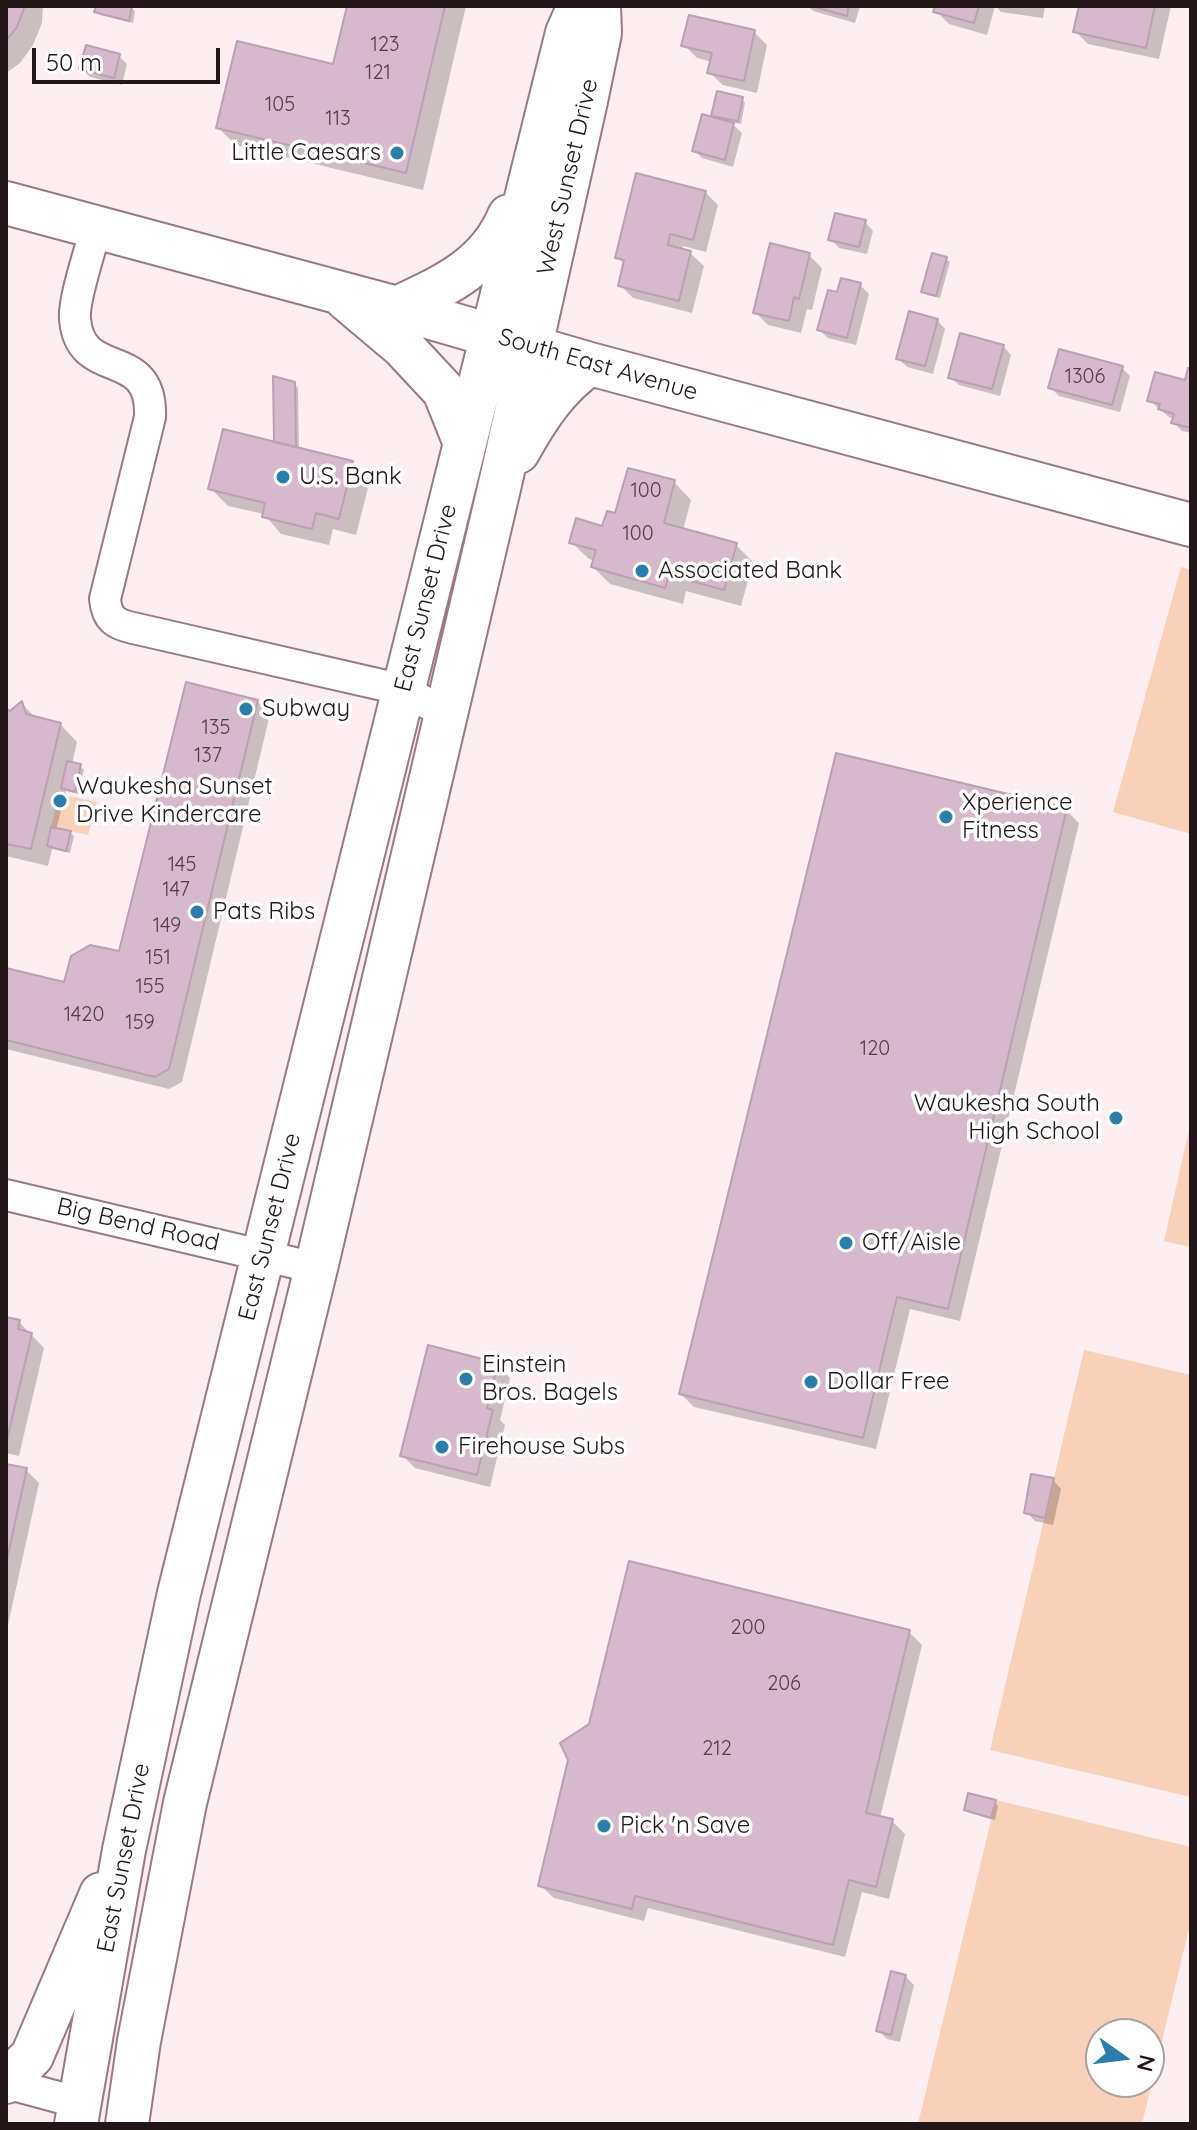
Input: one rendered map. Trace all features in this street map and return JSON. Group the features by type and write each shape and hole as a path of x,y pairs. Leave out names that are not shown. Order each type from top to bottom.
{"main road":[{"name":"West Sunset Drive","path":"490,335 567,33 579,6"},
{"name":"West Sunset Drive","path":"530,347 600,33 599,6"},
{"path":"397,308 452,282 482,259 503,231 538,149"},
{"name":"South East Avenue","path":"6,203 1191,525"},
{"path":"339,293 403,347 444,391 464,441"},
{"name":"East Sunset Drive","path":"78,2114 124,1850 179,1593 490,335"},
{"name":"East Sunset Drive","path":"138,2121 139,2041 183,1815 316,1268 530,347"},
{"path":"500,484 535,421 570,377 590,364"},
{"path":"6,2082 32,2056 89,1918 124,1850"},
{"path":"78,2114 138,2121"}],"street":[{"path":"96,228 75,310 78,333 89,353 126,368 144,382 150,393 151,405 105,599 109,616 115,624 404,690 446,714"},
{"name":"Big Bend Road","path":"6,1195 316,1268"},
{"path":"6,2082 78,2114"}],"shaded area":[{"path":"1181,567 1191,570 1191,834 1113,812"},
{"path":"59,794 97,802 88,835 51,827"},
{"path":"1191,1121 1191,1247 1164,1241"},
{"path":"1084,1350 1191,1375 1191,1797 990,1750"},
{"path":"996,1800 1191,1847 1191,1920 1165,2028 1165,2018 1085,2018 1085,2098 1148,2098 1142,2124 918,2124"}],"building":[{"path":"6,6 25,6 17,27 6,41"},
{"path":"96,6 132,6 129,21 94,12"},
{"path":"347,6 445,6 406,173 216,128 237,41 333,64"},
{"path":"811,6 849,6 847,16"},
{"path":"935,6 979,6 974,23 933,12"},
{"path":"1079,6 1155,6 1146,48 1073,32"},
{"path":"689,15 755,30 744,81 707,73 712,53 681,46"},
{"path":"86,45 120,54 114,78 79,69"},
{"path":"717,91 743,97 738,121 711,116"},
{"path":"702,114 734,123 725,160 692,151"},
{"path":"636,173 706,191 693,240 670,234 668,245 691,251 679,301 618,286 624,260 615,258"},
{"path":"835,213 866,220 859,247 828,240"},
{"path":"770,243 810,253 799,299 794,297 789,321 753,313"},
{"path":"932,253 947,257 936,296 921,292"},
{"path":"841,278 861,283 847,338 817,330 828,290 837,292"},
{"path":"909,311 938,319 925,366 896,359"},
{"path":"960,333 1004,345 992,389 948,378"},
{"path":"1059,349 1123,366 1112,405 1048,388"},
{"path":"1188,368 1191,368 1191,428 1171,423 1174,414 1158,409 1160,404 1147,401 1155,372 1185,380"},
{"path":"273,376 295,382 296,447 274,442"},
{"path":"223,429 353,461 339,519 316,513 312,529 262,517 265,503 208,489"},
{"path":"628,468 675,480 664,523 737,543 724,590 669,575 665,588 591,567 596,550 569,543 576,518 602,526 607,511 615,513"},
{"path":"186,682 258,700 169,1069 155,1077 6,1040 6,968 64,982 71,956 90,945 119,951"},
{"path":"22,701 26,714 61,723 31,849 6,844 6,709 10,711"},
{"path":"836,753 1067,808 948,1309 897,1297 863,1438 679,1394"},
{"path":"67,761 81,764 75,792 61,788"},
{"path":"51,827 71,831 66,851 47,846"},
{"path":"6,1317 20,1320 18,1329 32,1333 6,1444"},
{"path":"428,1345 498,1363 487,1408 493,1410 477,1475 400,1456"},
{"path":"6,1464 27,1468 6,1564"},
{"path":"1031,1474 1054,1478 1045,1518 1024,1513"},
{"path":"629,1561 910,1630 866,1813 893,1819 876,1887 849,1880 833,1945 635,1896 632,1909 538,1886 568,1760 560,1743 589,1724"},
{"path":"968,1793 996,1800 991,1818 964,1810"},
{"path":"891,1971 906,1975 891,2035 876,2031"}],"place":[{"name":"Little Caesars","path":"397,153"},
{"name":"U.S. Bank","path":"283,477"},
{"name":"Associated Bank","path":"642,571"},
{"name":"Subway","path":"246,709"},
{"name":"Waukesha Sunset Drive Kindercare","path":"60,801"},
{"name":"Xperience Fitness","path":"946,817"},
{"name":"Pats Ribs","path":"197,912"},
{"name":"Waukesha South High School","path":"1116,1118"},
{"name":"Off/Aisle","path":"846,1243"},
{"name":"Einstein Bros. Bagels","path":"466,1379"},
{"name":"Dollar Free","path":"811,1382"},
{"name":"Firehouse Subs","path":"442,1447"},
{"name":"Pick 'n Save","path":"604,1826"}]}
